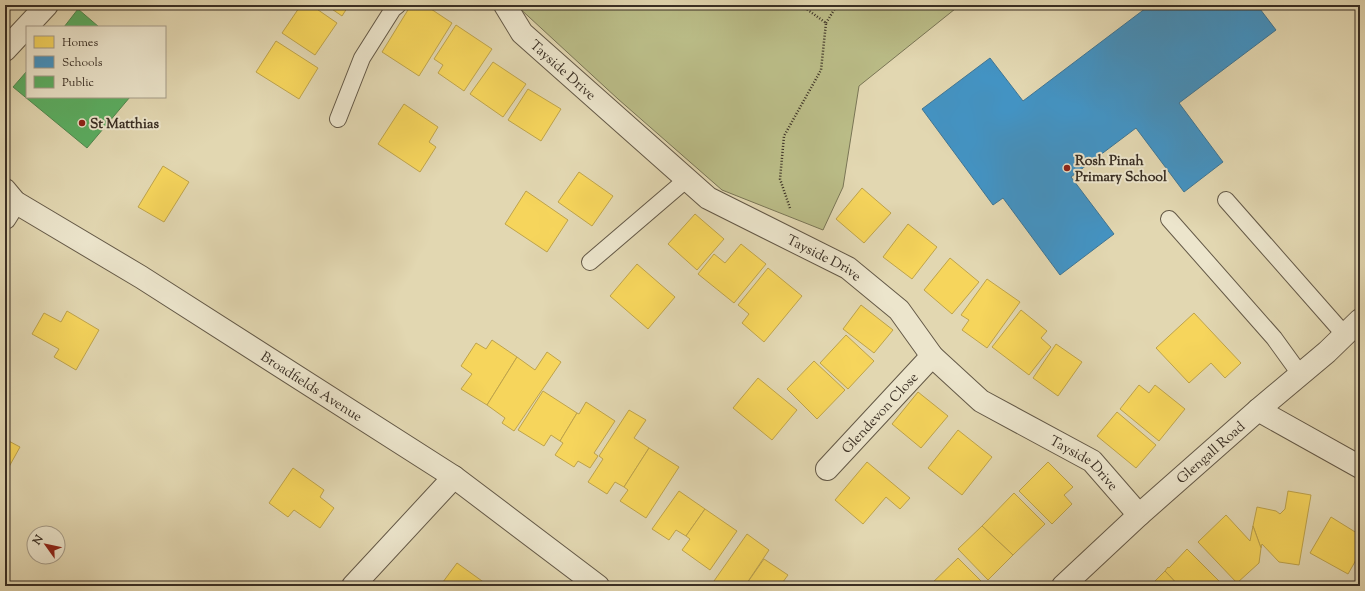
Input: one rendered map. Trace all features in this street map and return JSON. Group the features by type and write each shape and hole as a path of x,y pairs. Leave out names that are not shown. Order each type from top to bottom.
{"street":[{"path":"27,26 46,5"},
{"name":"Tayside Drive","path":"505,5 522,33 708,198 848,268 899,310 932,356 981,401 1092,461 1139,515"},
{"path":"5,50 26,27"},
{"name":"Broadfields Avenue","path":"8,203 141,277 454,477 598,586"},
{"name":"Glengall Road","path":"1062,586 1139,515 1258,410 1327,352 1360,320"},
{"name":"Glendevon Close","path":"827,469 932,356"},
{"path":"1258,410 1360,467"},
{"path":"353,586 454,477"}],"lane":[{"path":"338,118 362,58 392,9 398,5"},
{"path":"590,262 687,179"},
{"path":"1226,200 1344,334"},
{"path":"1169,218 1274,338 1300,374"}],"path":[{"path":"801,5 826,23"},
{"path":"804,246 780,179 784,136 822,70 826,23 837,5"}],"green space":[{"path":"516,5 960,5 859,86 843,187 823,230 722,190 618,99"}],"building: Homes":[{"path":"301,5 311,5 337,23 315,55 282,33"},
{"path":"326,5 349,5 342,16"},
{"path":"411,5 425,5 452,23 419,76 382,52"},
{"path":"456,25 492,49 464,91 438,73 443,65 434,59"},
{"path":"276,41 318,68 299,99 256,72"},
{"path":"493,62 526,84 503,117 470,94"},
{"path":"528,89 561,109 541,141 508,120"},
{"path":"404,104 438,127 429,142 436,147 420,172 378,144"},
{"path":"163,166 189,182 164,222 138,207"},
{"path":"579,172 613,196 592,226 558,202"},
{"path":"862,188 891,213 864,243 836,219"},
{"path":"526,191 568,220 547,252 505,224"},
{"path":"695,214 724,239 697,270 668,244"},
{"path":"908,224 937,247 912,279 883,257"},
{"path":"741,244 766,264 734,303 698,274 714,254 725,263"},
{"path":"950,258 979,282 952,314 924,290"},
{"path":"637,264 675,297 648,329 610,296"},
{"path":"768,268 802,296 764,342 742,323 749,314 738,305"},
{"path":"987,279 1020,302 987,348 962,330 969,320 961,315"},
{"path":"861,305 893,330 874,353 843,329"},
{"path":"1021,310 1047,331 1041,338 1051,347 1029,375 992,347"},
{"path":"67,311 99,330 76,370 54,357 59,349 32,334 44,313 61,322"},
{"path":"1194,313 1241,363 1225,378 1211,363 1189,383 1156,348"},
{"path":"846,335 874,361 848,389 820,363"},
{"path":"492,340 517,357 487,405 461,389 472,374 461,366 476,343 486,349"},
{"path":"1056,344 1082,362 1058,396 1033,378"},
{"path":"547,352 561,362 514,431 502,423 505,418 487,405 517,357 535,370"},
{"path":"814,361 845,390 817,419 787,389"},
{"path":"758,378 797,410 772,440 733,408"},
{"path":"1139,385 1149,393 1155,385 1185,409 1159,441 1120,409"},
{"path":"543,391 577,413 560,441 551,435 544,446 518,430"},
{"path":"918,392 948,416 921,448 892,424"},
{"path":"586,402 615,421 594,453 598,456 590,468 578,461 574,467 555,455 563,443 560,441 577,413 579,414"},
{"path":"629,410 646,420 634,438 649,448 624,487 615,482 607,494 588,482 603,459 599,456"},
{"path":"1117,412 1156,445 1136,468 1097,436"},
{"path":"958,430 992,457 962,495 928,468"},
{"path":"5,439 20,447 5,474"},
{"path":"649,448 679,467 646,518 620,501 628,490 624,487"},
{"path":"867,462 910,498 900,509 886,497 863,524 835,500"},
{"path":"1048,462 1073,487 1064,495 1072,504 1052,524 1019,491"},
{"path":"293,468 324,490 320,497 334,508 320,528 294,510 288,517 269,503"},
{"path":"679,491 705,509 686,536 676,530 669,540 652,529"},
{"path":"1288,491 1311,495 1299,565 1279,562 1262,544 1261,548 1253,526 1257,507 1276,511 1280,514 1285,509"},
{"path":"1014,493 1045,524 1013,555 982,526"},
{"path":"705,509 737,531 710,570 682,550 690,539 686,536"},
{"path":"1226,515 1250,541 1253,526 1261,548 1259,563 1237,583 1198,542"},
{"path":"1331,517 1360,535 1360,553 1348,574 1310,553"},
{"path":"982,526 1013,555 988,580 958,549"},
{"path":"747,534 769,550 745,586 738,582 735,586 721,586 714,581"},
{"path":"1187,549 1224,586 1179,586 1165,571"},
{"path":"958,558 986,586 929,586"},
{"path":"764,559 788,575 780,586 745,586"},
{"path":"457,563 489,586 440,586"},
{"path":"1165,571 1179,586 1150,586"}],"building: Schools":[{"path":"1150,5 1257,5 1276,30 1179,103 1223,162 1184,192 1136,128 1071,177 1114,234 1060,275 1003,198 993,205 922,109 990,58 1023,101"}],"building: Public":[{"path":"78,9 98,26 65,26"},
{"name":"St Matthias","path":"26,72 26,98 13,87"},
{"name":"St Matthias","path":"26,98 129,98 87,148"}],"place":[{"name":"St Matthias","path":"82,123"},
{"name":"Rosh Pinah Primary School","path":"1067,168"}]}
